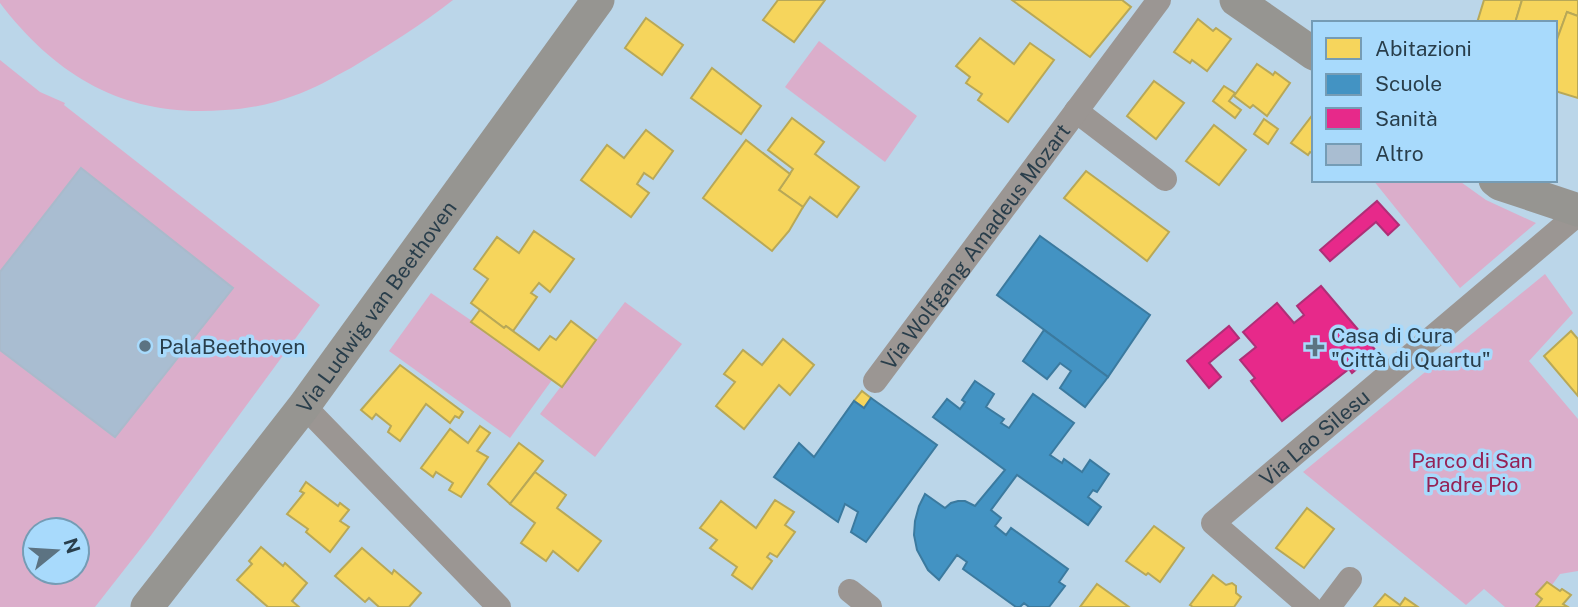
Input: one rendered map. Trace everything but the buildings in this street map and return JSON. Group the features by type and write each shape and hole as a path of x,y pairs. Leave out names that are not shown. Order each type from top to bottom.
{"street":[{"name":"Via Ludwig van Beethoven","path":"148,607 304,405 598,0"},
{"name":"Via Wolfgang Amadeus Mozart","path":"874,381 1159,0"},
{"path":"1236,0 1312,53"},
{"name":"Via Wolfgang Amadeus Mozart","path":"1076,111 1165,178"},
{"path":"1498,182 1578,212"},
{"name":"Via Lao Silesu","path":"1310,607 1213,523 1578,212"},
{"path":"304,405 499,607"},
{"path":"1329,607 1350,579"},
{"path":"850,591 870,607"}],"green space":[{"path":"0,0 453,0 377,52 308,90 251,107 190,111 126,100 98,88 46,53 22,30"},
{"path":"819,41 917,116 885,162 785,87"},
{"name":"PalaBeethoven","path":"0,60 40,92 65,103 64,105 320,305 95,607 0,607"},
{"path":"1375,182 1461,182 1486,200 1536,223 1460,288"},
{"name":"Parco di San Padre Pio","path":"1545,274 1573,313 1529,361 1578,419 1578,571 1560,574 1536,607 1505,607 1484,589 1466,605 1303,472"},
{"path":"431,293 552,380 510,438 389,351"},
{"path":"625,302 682,344 595,457 540,414"}],"place":[{"name":"PalaBeethoven","path":"145,346"},
{"name":"Casa di Cura \"Città di Quartu\"","path":"1315,347"}]}
